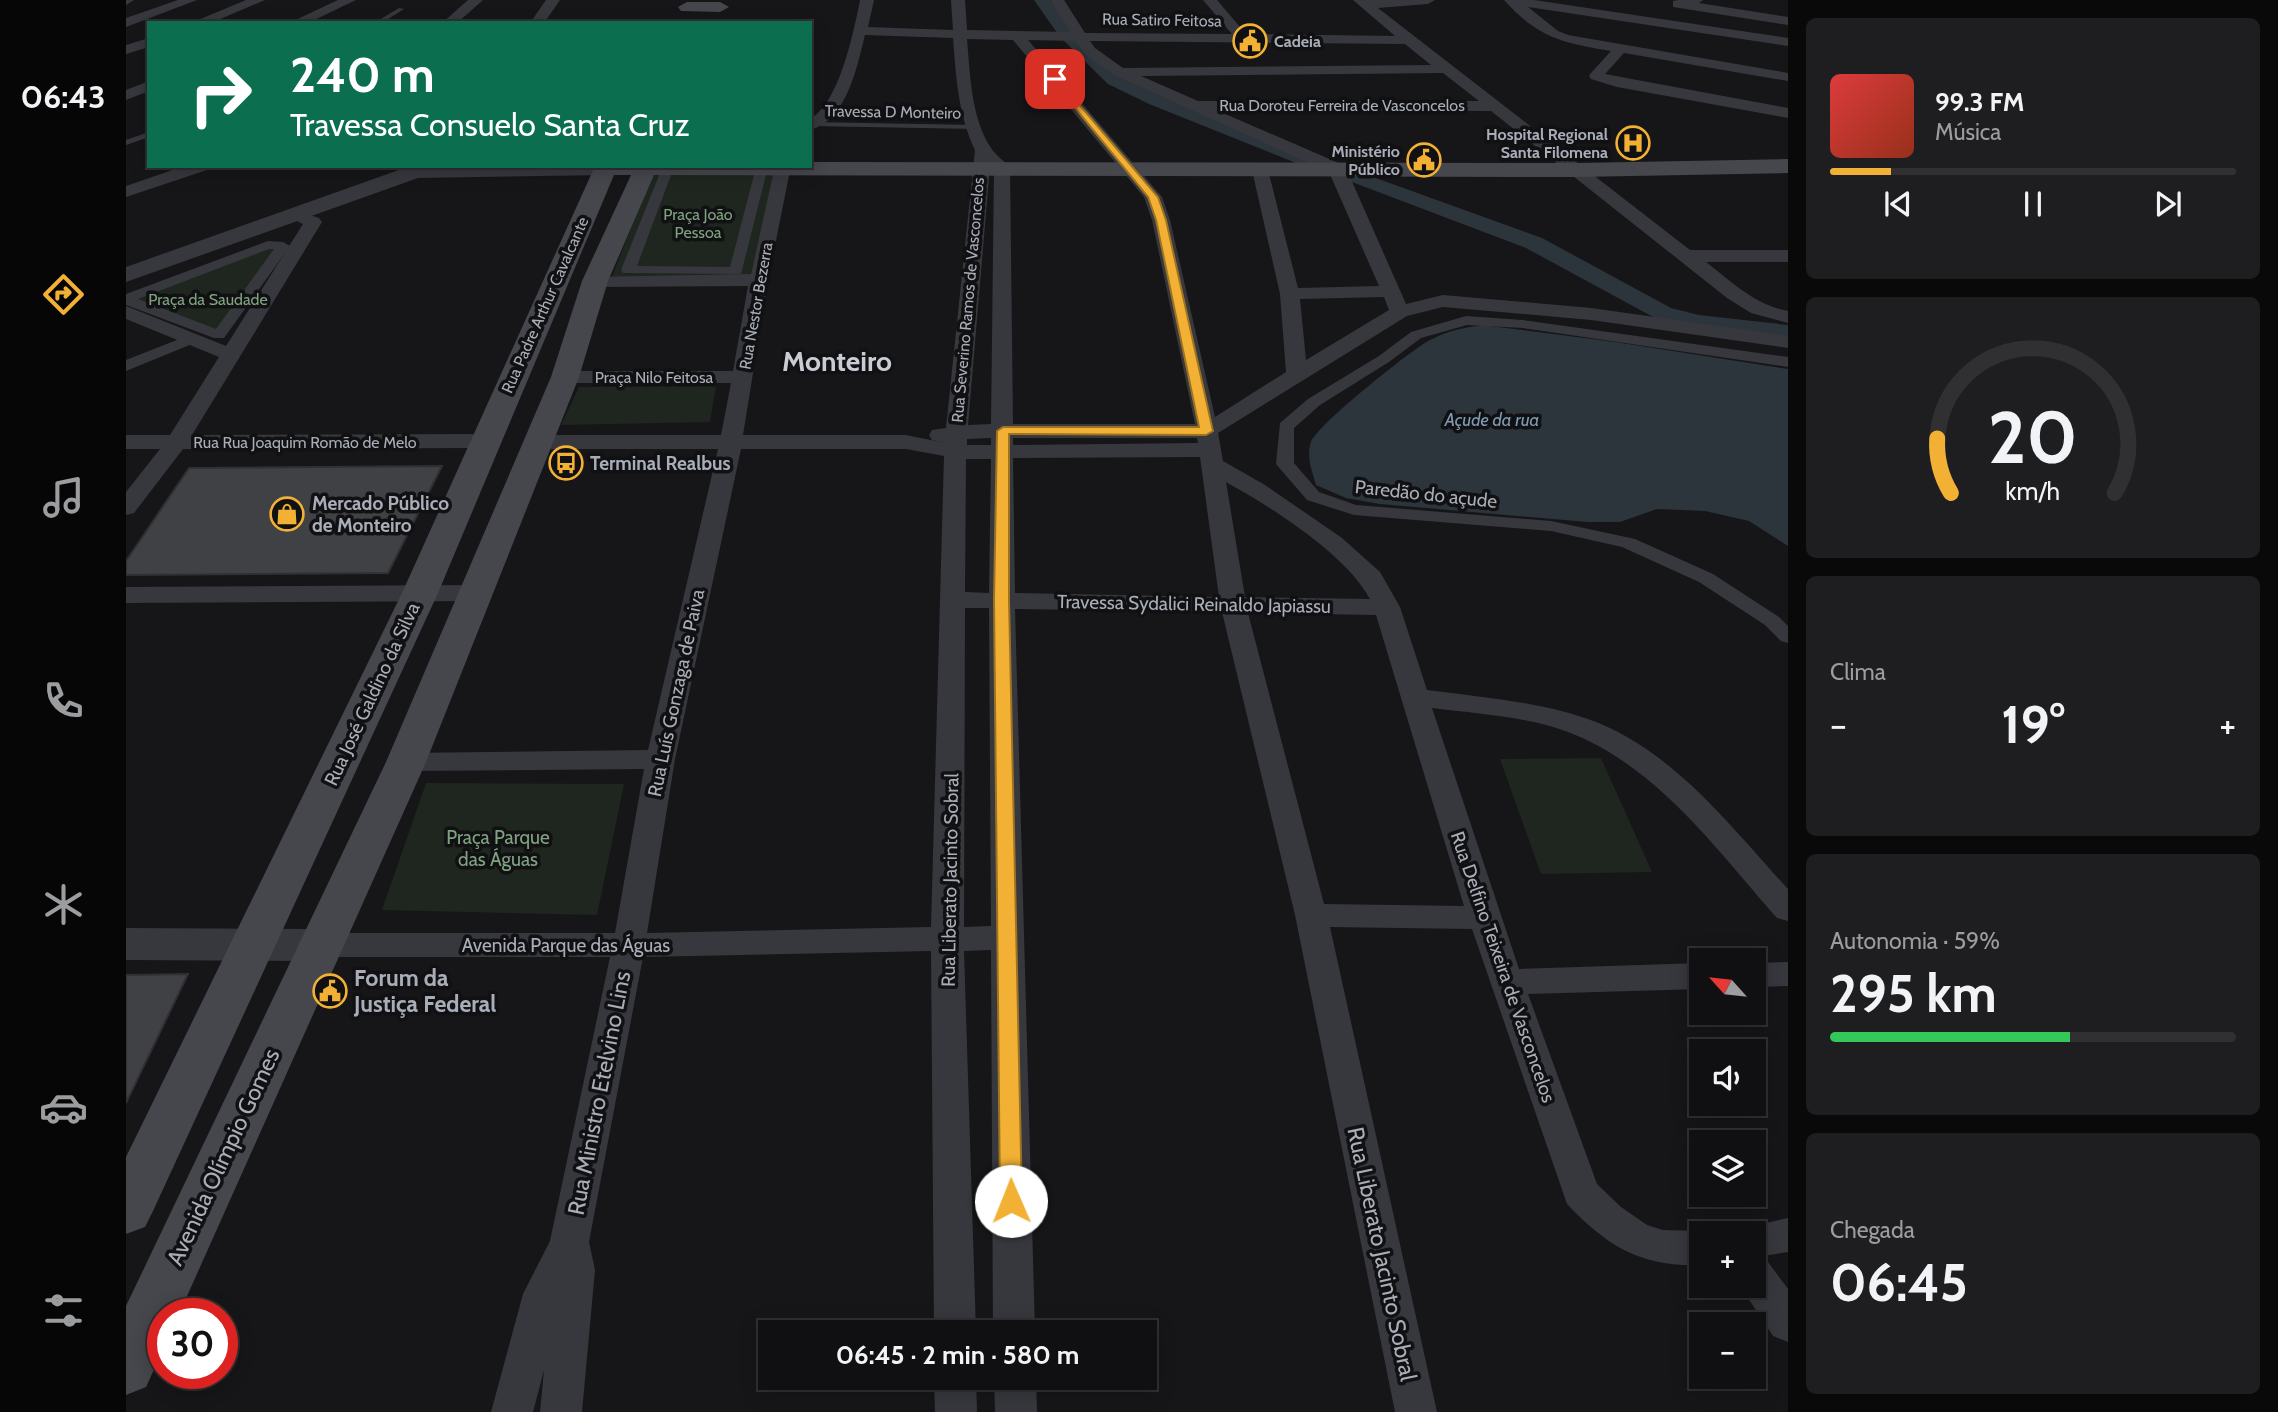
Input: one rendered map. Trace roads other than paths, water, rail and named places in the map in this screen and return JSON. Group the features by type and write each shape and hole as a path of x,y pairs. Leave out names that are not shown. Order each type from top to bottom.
{"main road":[{"path":"686,10 718,10"},
{"path":"812,168 988,162 1260,170 1578,170 1788,166"},
{"name":"Rua Padre Arthur Cavalcante","path":"484,441 605,168"},
{"name":"Rua Padre Arthur Cavalcante","path":"537,442 565,377 595,281 647,168"},
{"path":"711,168 805,168"},
{"name":"Rua José Galdino da Silva","path":"254,944 420,593 484,441"},
{"path":"320,945 406,762 537,442"},
{"path":"126,1211 254,944"},
{"name":"Avenida Olímpio Gomes","path":"126,1368 320,945"}],"street":[{"path":"126,23 191,0"},
{"path":"203,21 258,0"},
{"path":"301,21 349,0"},
{"path":"451,21 476,0"},
{"path":"538,21 553,0"},
{"path":"812,124 823,119 830,110 861,31 867,0"},
{"path":"958,0 963,78 988,162"},
{"path":"1057,0 1090,51 1119,72 1188,105 1335,168 1342,177 1399,312"},
{"path":"1210,0 1243,39"},
{"path":"1363,2 1428,0"},
{"path":"1696,0 1678,4 1788,21"},
{"path":"1742,0 1765,3"},
{"path":"1512,1 1788,42"},
{"path":"1512,1 1557,36 1788,77"},
{"path":"1363,2 1686,257 1706,269 1788,305"},
{"name":"Rua Satiro Feitosa","path":"861,31 1017,36 1410,40"},
{"name":"Rua Liberato Jacinto Sobral","path":"1017,36 1131,168 1153,197 1161,220 1209,448 1233,605 1311,915 1416,1412"},
{"path":"126,50 147,42"},
{"path":"1620,49 1596,74 1602,79 1788,113"},
{"path":"126,50 147,52"},
{"path":"1119,72 1256,88 1447,69"},
{"path":"126,95 147,86"},
{"name":"Rua Doroteu Ferreira de Vasconcelos","path":"1188,105 1256,88 1496,106"},
{"name":"Rua Severino Ramos de Vasconcelos","path":"956,442 988,162"},
{"name":"Rua Severino Ramos de Vasconcelos","path":"988,162 1001,348 1006,938 1014,1320"},
{"path":"126,192 195,168"},
{"path":"126,275 303,218 432,171 532,168"},
{"path":"775,169 736,271 628,270 666,171 775,169"},
{"name":"Rua Nestor Bezerra","path":"731,442 744,377 775,169"},
{"path":"1260,170 1290,294 1297,374"},
{"path":"126,292 303,218"},
{"path":"126,508 176,443 231,355 303,218"},
{"path":"268,245 283,246 219,335 126,300 268,245"},
{"path":"1686,257 1788,256"},
{"path":"1706,269 1752,308 1767,314 1788,317"},
{"path":"595,281 759,280"},
{"path":"1290,294 1389,291"},
{"path":"537,442 1002,441 1209,448 1297,374 1399,312 1443,302 1536,307 1788,342"},
{"path":"126,312 231,355"},
{"name":"Paredão do açude","path":"1788,362 1523,324 1466,320 1416,335 1384,359 1314,402 1286,426 1285,464 1313,496 1354,510 1551,526 1628,543 1706,578 1772,621 1788,637"},
{"path":"126,366 192,339"},
{"path":"966,348 1001,348"},
{"name":"Praça Nilo Feitosa","path":"565,377 744,377"},
{"name":"Rua Rua Joaquim Romão de Melo","path":"126,442 484,441"},
{"name":"Rua Luís Gonzaga de Paiva","path":"629,945 660,759 731,442"},
{"name":"Rua Liberato Jacinto Sobral","path":"955,1320 947,940 956,442"},
{"name":"Rua Delfino Teixeira de Vasconcelos","path":"1209,448 1257,490 1333,543 1371,577 1387,607 1505,982 1581,1193 1607,1221 1635,1240 1660,1246 1689,1247"},
{"path":"126,595 477,593"},
{"name":"Travessa Sydalici Reinaldo Japiassu","path":"955,600 1387,607"},
{"path":"1417,697 1558,720 1597,733 1636,754 1667,778 1788,910"},
{"path":"406,762 660,759"},
{"path":"1311,915 1484,918"},
{"name":"Avenida Parque das Águas","path":"126,944 629,945 1006,938"},
{"name":"Rua Ministro Etelvino Lins","path":"512,1412 543,1294 569,1241 629,945"},
{"path":"1766,975 1788,974"},
{"path":"1505,982 1689,976"},
{"path":"1766,1239 1788,1235"},
{"name":"Rua Ministro Etelvino Lins","path":"561,1412 576,1270 569,1241"},
{"path":"1766,1291 1788,1323"},
{"path":"955,1390 956,1412"},
{"path":"1015,1390 1016,1412"}],"lane":[{"path":"380,21 401,9"},
{"name":"Travessa D Monteiro","path":"812,124 976,127"},
{"path":"126,143 147,135"}],"water":[{"name":"Açude da rua","path":"1482,325 1615,342 1788,369 1788,546 1749,521 1705,511 1657,509 1620,522 1588,522 1380,504 1346,498 1316,485 1310,463 1311,442 1329,421 1420,346 1443,334"}],"waterway":[{"path":"1042,0 1066,34"},
{"path":"1070,38 1114,80 1155,100 1313,163"},
{"path":"1351,175 1534,243 1663,313 1699,322 1788,332"}],"place":[{"name":"Cadeia","path":"1250,41"},
{"name":"Hospital Regional Santa Filomena","path":"1633,143"},
{"name":"Ministério Público","path":"1424,160"},
{"name":"Terminal Realbus","path":"566,463"},
{"name":"Mercado Público de Monteiro","path":"287,514"},
{"name":"Forum da Justiça Federal","path":"330,991"}],"district":[{"name":"Monteiro","path":"837,361"}],"park label":[{"name":"Praça João Pessoa","path":"698,223"},
{"name":"Praça da Saudade","path":"208,299"},
{"name":"Praça Parque das Águas","path":"498,848"}]}
